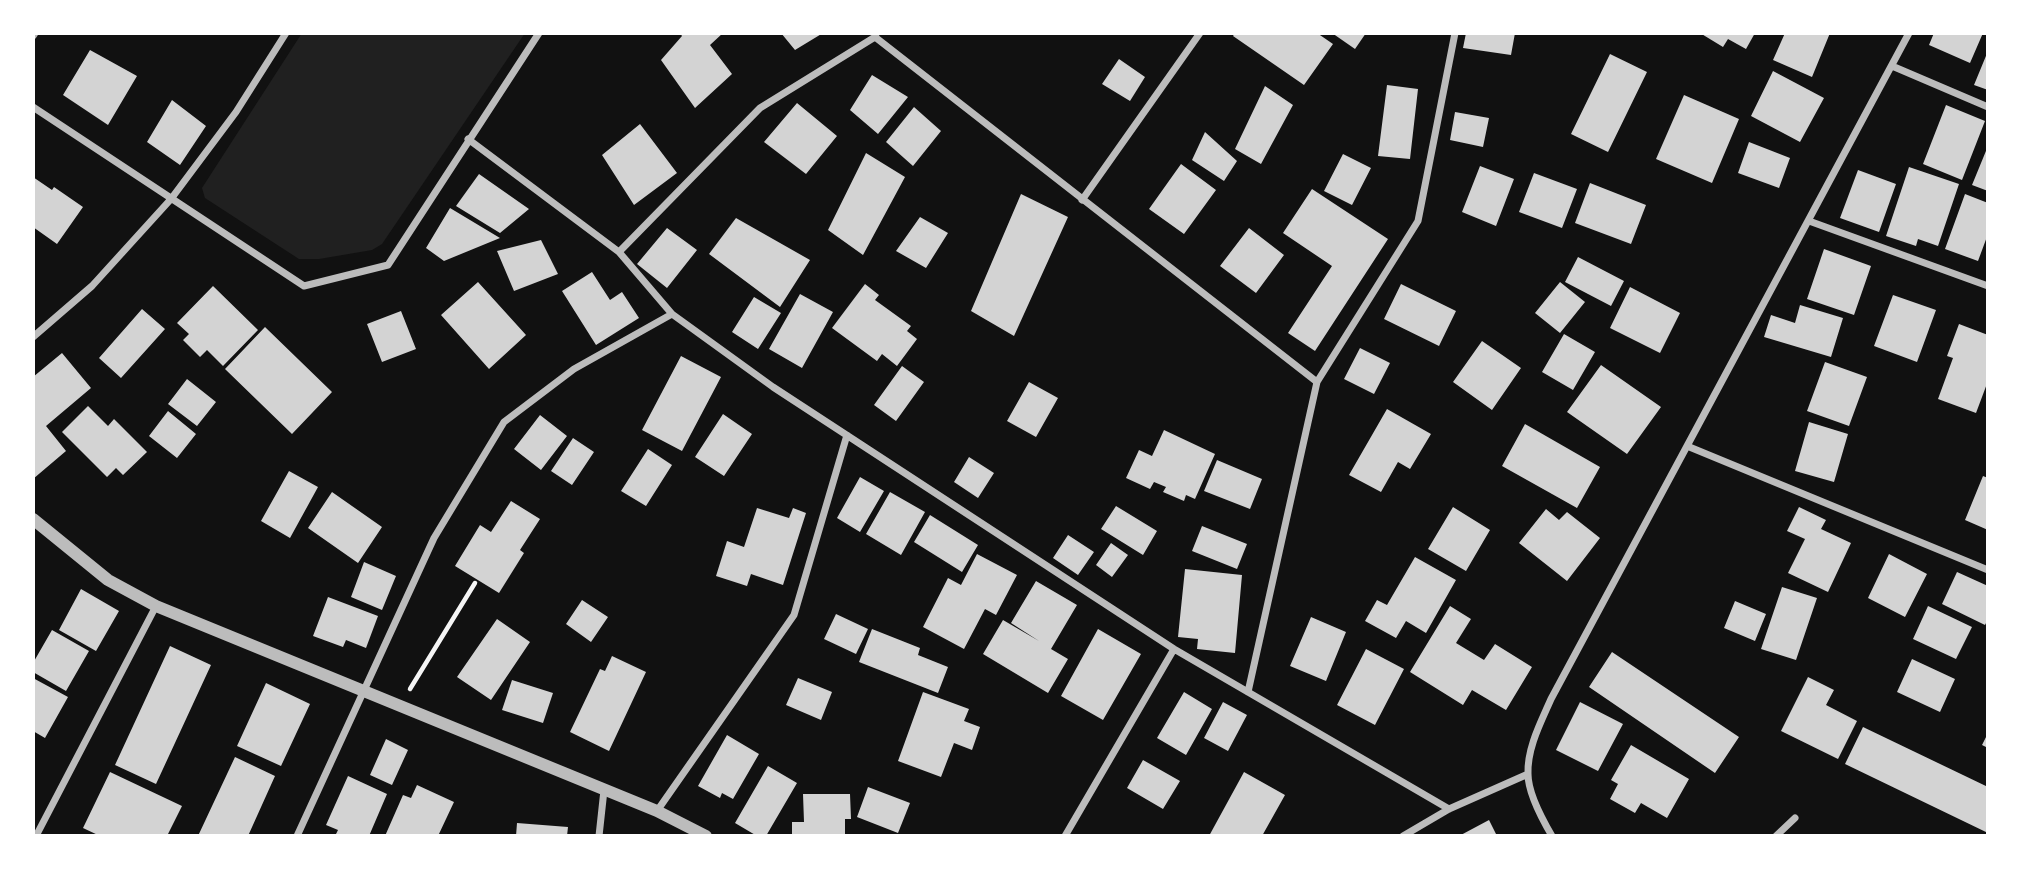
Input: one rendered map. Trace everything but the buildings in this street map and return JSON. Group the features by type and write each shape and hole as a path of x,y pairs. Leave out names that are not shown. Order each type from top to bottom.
{"street":[{"path":"33,337 92,286 171,199 236,112 286,33"},
{"path":"33,107 304,286 388,265 539,33"},
{"path":"1082,200 1200,33"},
{"path":"1248,692 1317,382 1418,221 1455,33"},
{"path":"1552,836 1538,812 1528,774 1532,743 1551,699 1909,33"},
{"path":"619,252 760,108 875,35 1317,382"},
{"path":"1892,66 1988,107"},
{"path":"468,139 619,252 672,313 773,387 1174,649 1449,809"},
{"path":"1809,221 1988,286"},
{"path":"297,836 434,538 505,422 574,369 672,313"},
{"path":"657,811 794,615 846,435"},
{"path":"1687,446 1988,569"},
{"path":"33,519 108,580 156,606 657,811 706,836"},
{"path":"36,836 156,606"},
{"path":"1065,836 1174,649"},
{"path":"1404,836 1449,809 1528,774"},
{"path":"599,836 604,790"},
{"path":"1776,836 1795,818"}],"path":[{"path":"406,696 475,583"}],"shaded area":[{"path":"302,33 525,33 382,244 372,250 319,259 299,259 205,198 202,188"}]}
